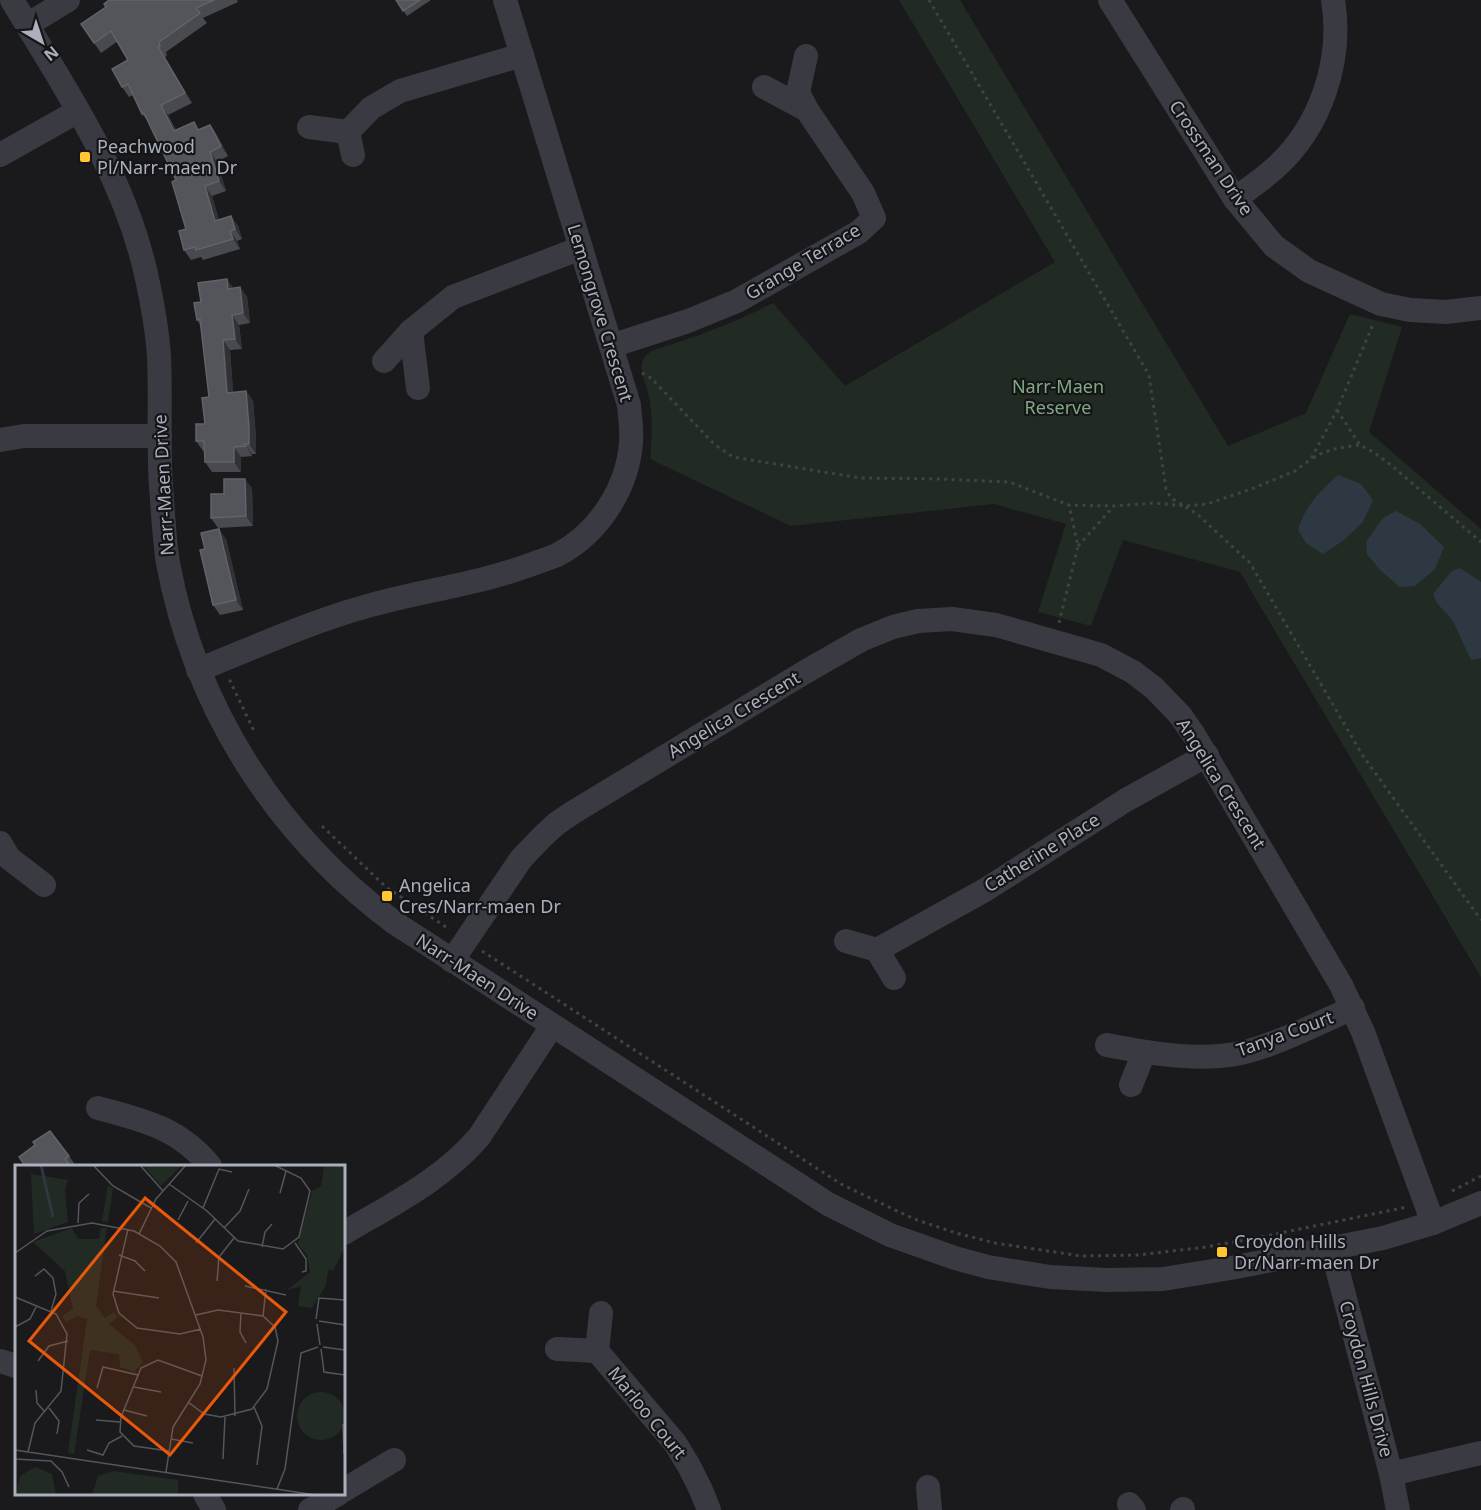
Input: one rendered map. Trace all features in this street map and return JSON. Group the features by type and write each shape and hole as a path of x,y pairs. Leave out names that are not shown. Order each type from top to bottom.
{"street":[{"name":"Narr-Maen Drive","path":"12,0 110,168 140,248 155,319 159,354 160,481 168,562 179,610 198,670 234,743 265,792 300,837 345,883 375,908 452,961 828,1204 890,1235 988,1267 1078,1280 1163,1279 1383,1238 1429,1212 1481,1203"},
{"path":"27,25 68,0"},
{"name":"Lemongrove Crescent","path":"198,670 330,617 506,573 555,555 582,538 599,521 614,498 625,472 631,444 629,405 505,0"},
{"name":"Crossman Drive","path":"1110,0 1235,199 1274,246 1309,271 1381,304 1410,310 1446,312 1481,308"},
{"path":"1235,199 1276,167 1299,141 1319,107 1330,74 1335,40 1333,0"},
{"path":"348,132 371,108 400,91 522,55"},
{"name":"Grange Terrace","path":"611,346 688,321 737,301 859,232 874,218 863,193 807,110 798,92 806,56"},
{"name":"Grange Terrace","path":"764,87 807,110"},
{"path":"0,155 78,111"},
{"path":"309,127 348,132"},
{"path":"348,132 353,155"},
{"path":"384,361 411,331 453,297 580,248"},
{"path":"411,331 418,388"},
{"path":"0,440 24,436 160,436"},
{"name":"Angelica Crescent","path":"452,961 521,859 556,824 572,813 861,640 892,627 918,621 952,619 996,625 1101,655 1133,672 1154,688 1180,715 1207,755 1353,1008 1429,1212"},
{"name":"Catherine Place","path":"877,950 984,890 1126,800 1207,755"},
{"path":"0,843 9,858 44,885"},
{"path":"846,941 877,950 894,978"},
{"name":"Tanya Court","path":"1107,1045 1144,1052 1206,1057 1239,1053 1274,1042 1353,1008"},
{"path":"345,1232 441,1174 468,1150 479,1137 552,1026"},
{"path":"1131,1085 1144,1052"},
{"path":"98,1108 157,1125 169,1131 190,1145 208,1165"},
{"name":"Croydon Hills Drive","path":"1332,1249 1391,1474 1398,1510"},
{"name":"Marloo Court","path":"601,1313 597,1351 675,1443 689,1466 709,1510"},
{"name":"Marloo Court","path":"557,1349 597,1351"},
{"path":"0,1361 15,1366"},
{"path":"1391,1474 1481,1453"},
{"path":"345,1489 394,1460"},
{"path":"206,1495 214,1510"},
{"path":"310,1510 336,1495"}],"path":[{"path":"929,0 1149,375 1166,489 1171,498 1197,514 1250,563 1363,756 1481,920"},
{"path":"1311,459 1337,410 1381,304"},
{"path":"641,380 639,371 651,378 714,444 733,457 860,478 1009,483 1069,505 1114,506 1154,503 1186,506 1207,504 1295,471 1322,452 1360,445"},
{"path":"1337,410 1360,445 1392,466 1481,542"},
{"path":"1054,640 1078,546 1069,505"},
{"path":"1078,546 1114,506"},
{"path":"240,674 230,681 258,740"},
{"path":"318,821 386,887 841,1184 914,1219 956,1233 1003,1244 1081,1256 1138,1255 1261,1238 1413,1206 1429,1212 1440,1197 1481,1176"}],"green space":[{"name":"Narr-Maen Reserve","path":"899,0 960,0 1228,446 1306,413 1350,314 1402,327 1369,432 1481,529 1481,977 1240,572 1123,540 1091,626 1038,612 1066,524 994,504 791,526 650,459 651,412 642,368 645,357 654,350 715,329 773,303 845,386 1055,262"}],"shaded area":[{"path":"1338,475 1361,484 1373,500 1363,522 1344,540 1323,554 1306,543 1298,530 1309,507"},
{"path":"1396,511 1420,524 1444,547 1435,569 1415,586 1400,587 1380,570 1367,554 1366,542 1383,518"},
{"path":"1460,568 1481,582 1481,658 1471,660 1453,621 1437,603 1433,594 1452,571"}],"building":[{"path":"109,0 214,0 196,8 200,13 159,42 158,47 185,93 161,105 174,131 194,122 198,130 210,125 221,146 210,152 219,181 205,186 215,221 231,216 235,229 230,231 233,239 196,250 195,247 184,250 179,231 186,229 172,182 176,180 128,84 122,87 112,69 128,60 111,31 94,43 81,24 106,7 104,4"},
{"path":"396,0 420,0 403,11"},
{"path":"227,279 228,289 240,287 243,313 232,315 235,339 223,340 227,393 246,391 249,444 234,447 234,462 205,462 204,441 196,441 196,424 205,424 202,398 209,397 200,319 197,320 194,303 201,302 198,283"},
{"path":"224,479 245,479 246,516 211,518 211,494 224,494"},
{"path":"219,529 236,600 213,605 200,550 205,549 201,533"},
{"path":"50,1131 69,1156 65,1159 70,1165 25,1165 19,1157 35,1145 33,1142"}],"place":[{"name":"Peachwood Pl/Narr-maen Dr","path":"85,157"},
{"name":"Angelica Cres/Narr-maen Dr","path":"387,896"},
{"name":"Croydon Hills Dr/Narr-maen Dr","path":"1222,1252"}]}
